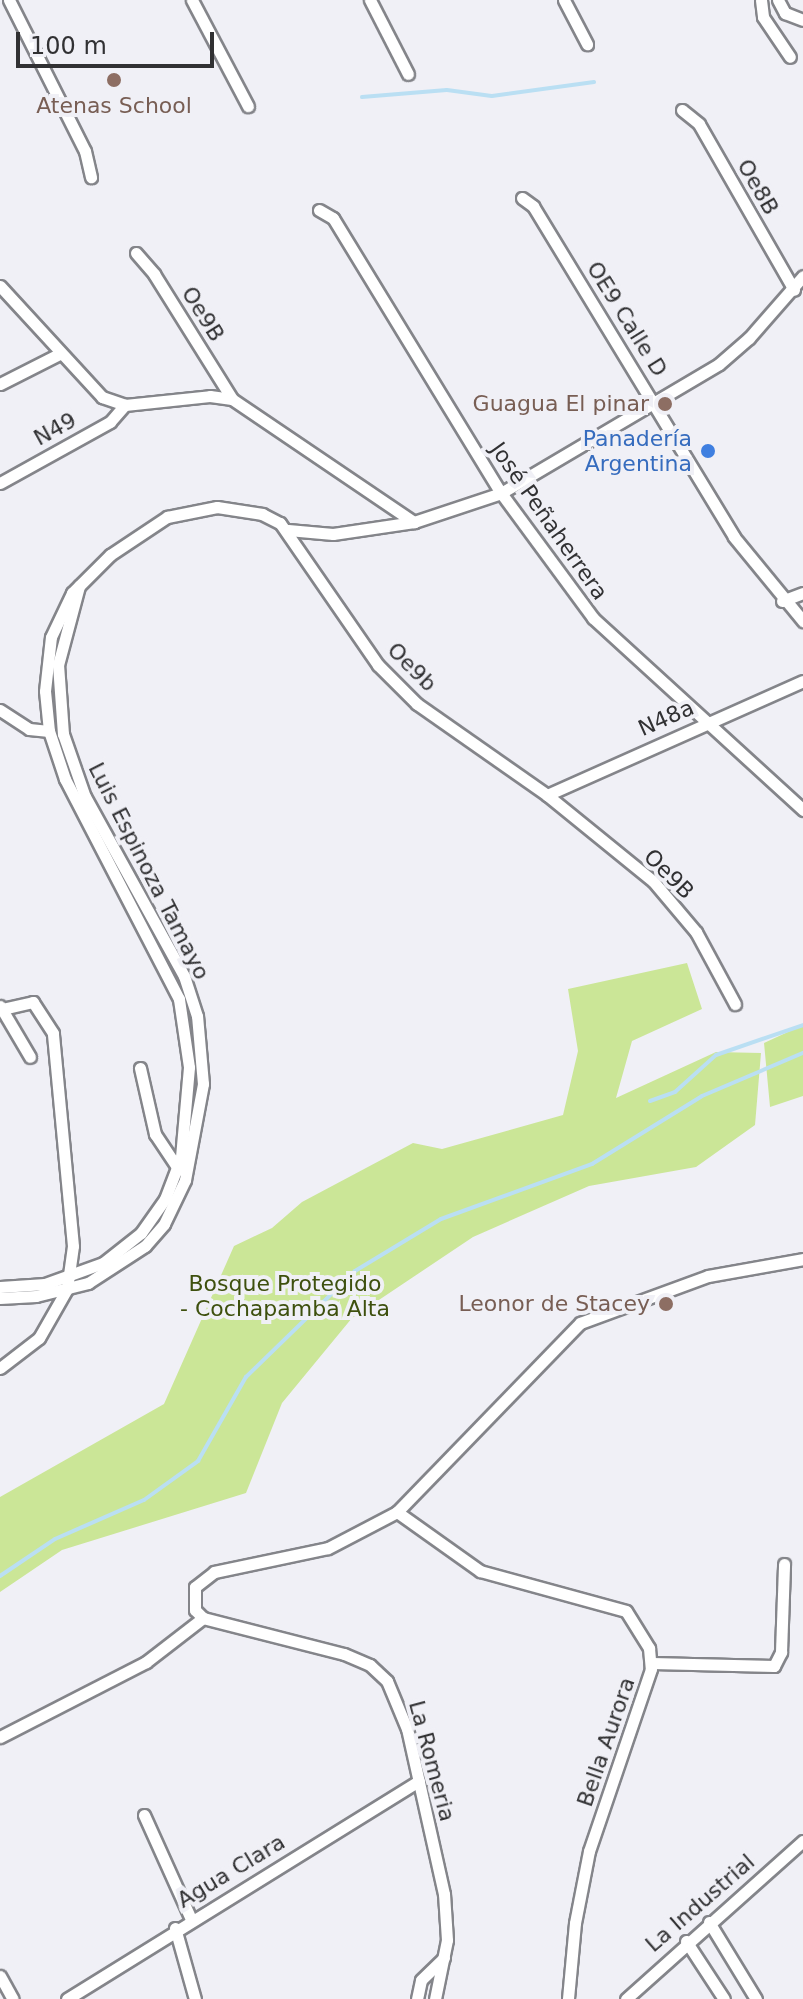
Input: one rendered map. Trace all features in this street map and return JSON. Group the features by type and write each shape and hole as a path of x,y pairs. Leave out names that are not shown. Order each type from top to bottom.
{"street":[{"path":"9,0 85,151 91,177"},
{"path":"192,0 248,106"},
{"path":"370,0 408,74"},
{"path":"564,0 587,44"},
{"path":"761,0 763,17 790,57"},
{"path":"778,0 785,13 803,20"},
{"name":"Oe8B","path":"682,110 699,124 794,290"},
{"name":"OE9 Calle D","path":"522,198 533,206 734,537 782,601 803,621"},
{"name":"José Peñaherrera","path":"319,210 333,218 501,493 593,618 803,810"},
{"name":"Oe9B","path":"136,253 154,274 232,399"},
{"path":"288,530 333,534 414,522 501,493 719,364 794,290 803,276"},
{"path":"0,286 102,397 125,405 210,396 232,399 414,522"},
{"path":"0,384 61,353"},
{"name":"N49","path":"0,483 110,422 125,405"},
{"name":"Luis Espinoza Tamayo","path":"129,888 76,805 49,731 45,676 51,637 79,586 133,536 174,515 240,510 272,518 288,530"},
{"name":"Oe9b","path":"288,530 378,665 417,704 547,795"},
{"name":"Luis Espinoza Tamayo","path":"0,1298 69,1283 103,1263 141,1233 182,1172 188,1107 188,1036 172,980 85,797 61,725 58,665 79,586"},
{"path":"782,601 803,593"},
{"name":"N48a","path":"547,795 705,722 803,681"},
{"path":"0,710 29,729 49,731"},
{"name":"Oe9B","path":"547,795 653,881 696,932 735,1004"},
{"path":"0,1368 39,1338 69,1283 73,1246 53,1033 33,1002 2,1007 30,1057"},
{"path":"140,1068 155,1134 182,1172"},
{"path":"0,1737 146,1662 203,1618 195,1610 195,1587 214,1572 328,1548 397,1512 580,1323 708,1276 803,1259"},
{"name":"Luis Espinoza Tamayo","path":"0,1287 69,1283"},
{"name":"Bella Aurora","path":"397,1512 480,1571 626,1611 638,1626 652,1663 589,1851 575,1923 568,1999"},
{"path":"652,1663 774,1666 781,1652 784,1564"},
{"name":"La Romeria","path":"203,1618 370,1665 399,1702 444,1894 445,1958 435,1999"},
{"name":"Agua Clara","path":"67,1999 175,1928 419,1781"},
{"path":"144,1815 191,1919"},
{"name":"La Industrial","path":"626,1999 686,1941 803,1841"},
{"path":"709,1922 756,1999"},
{"path":"175,1928 195,1999"},
{"path":"686,1941 724,1999"},
{"path":"417,1999 421,1980 445,1958"},
{"path":"4,1978 13,1999"}],"green space":[{"name":"Bosque Protegido - Cochapamba Alta","path":"687,963 702,1009 632,1041 616,1098 716,1052 761,1053 755,1125 696,1167 589,1186 473,1237 352,1318 282,1403 246,1493 62,1550 0,1592 0,1497 164,1404 234,1246 272,1228 302,1202 413,1143 442,1149 563,1115 578,1051 568,989"},
{"path":"803,1025 803,1096 770,1107 764,1043"}],"waterway":[{"path":"362,97 447,90 492,96 594,82"},
{"path":"650,1101 675,1092 716,1055 803,1025"},
{"path":"0,1576 55,1539 144,1500 198,1461 246,1377 355,1271 441,1219 592,1164 702,1096 803,1053"}],"place":[{"name":"Atenas School","path":"114,80"},
{"name":"Guagua El pinar","path":"665,404"},
{"name":"Panadería Argentina","path":"708,451"},
{"name":"Leonor de Stacey","path":"666,1304"}]}
